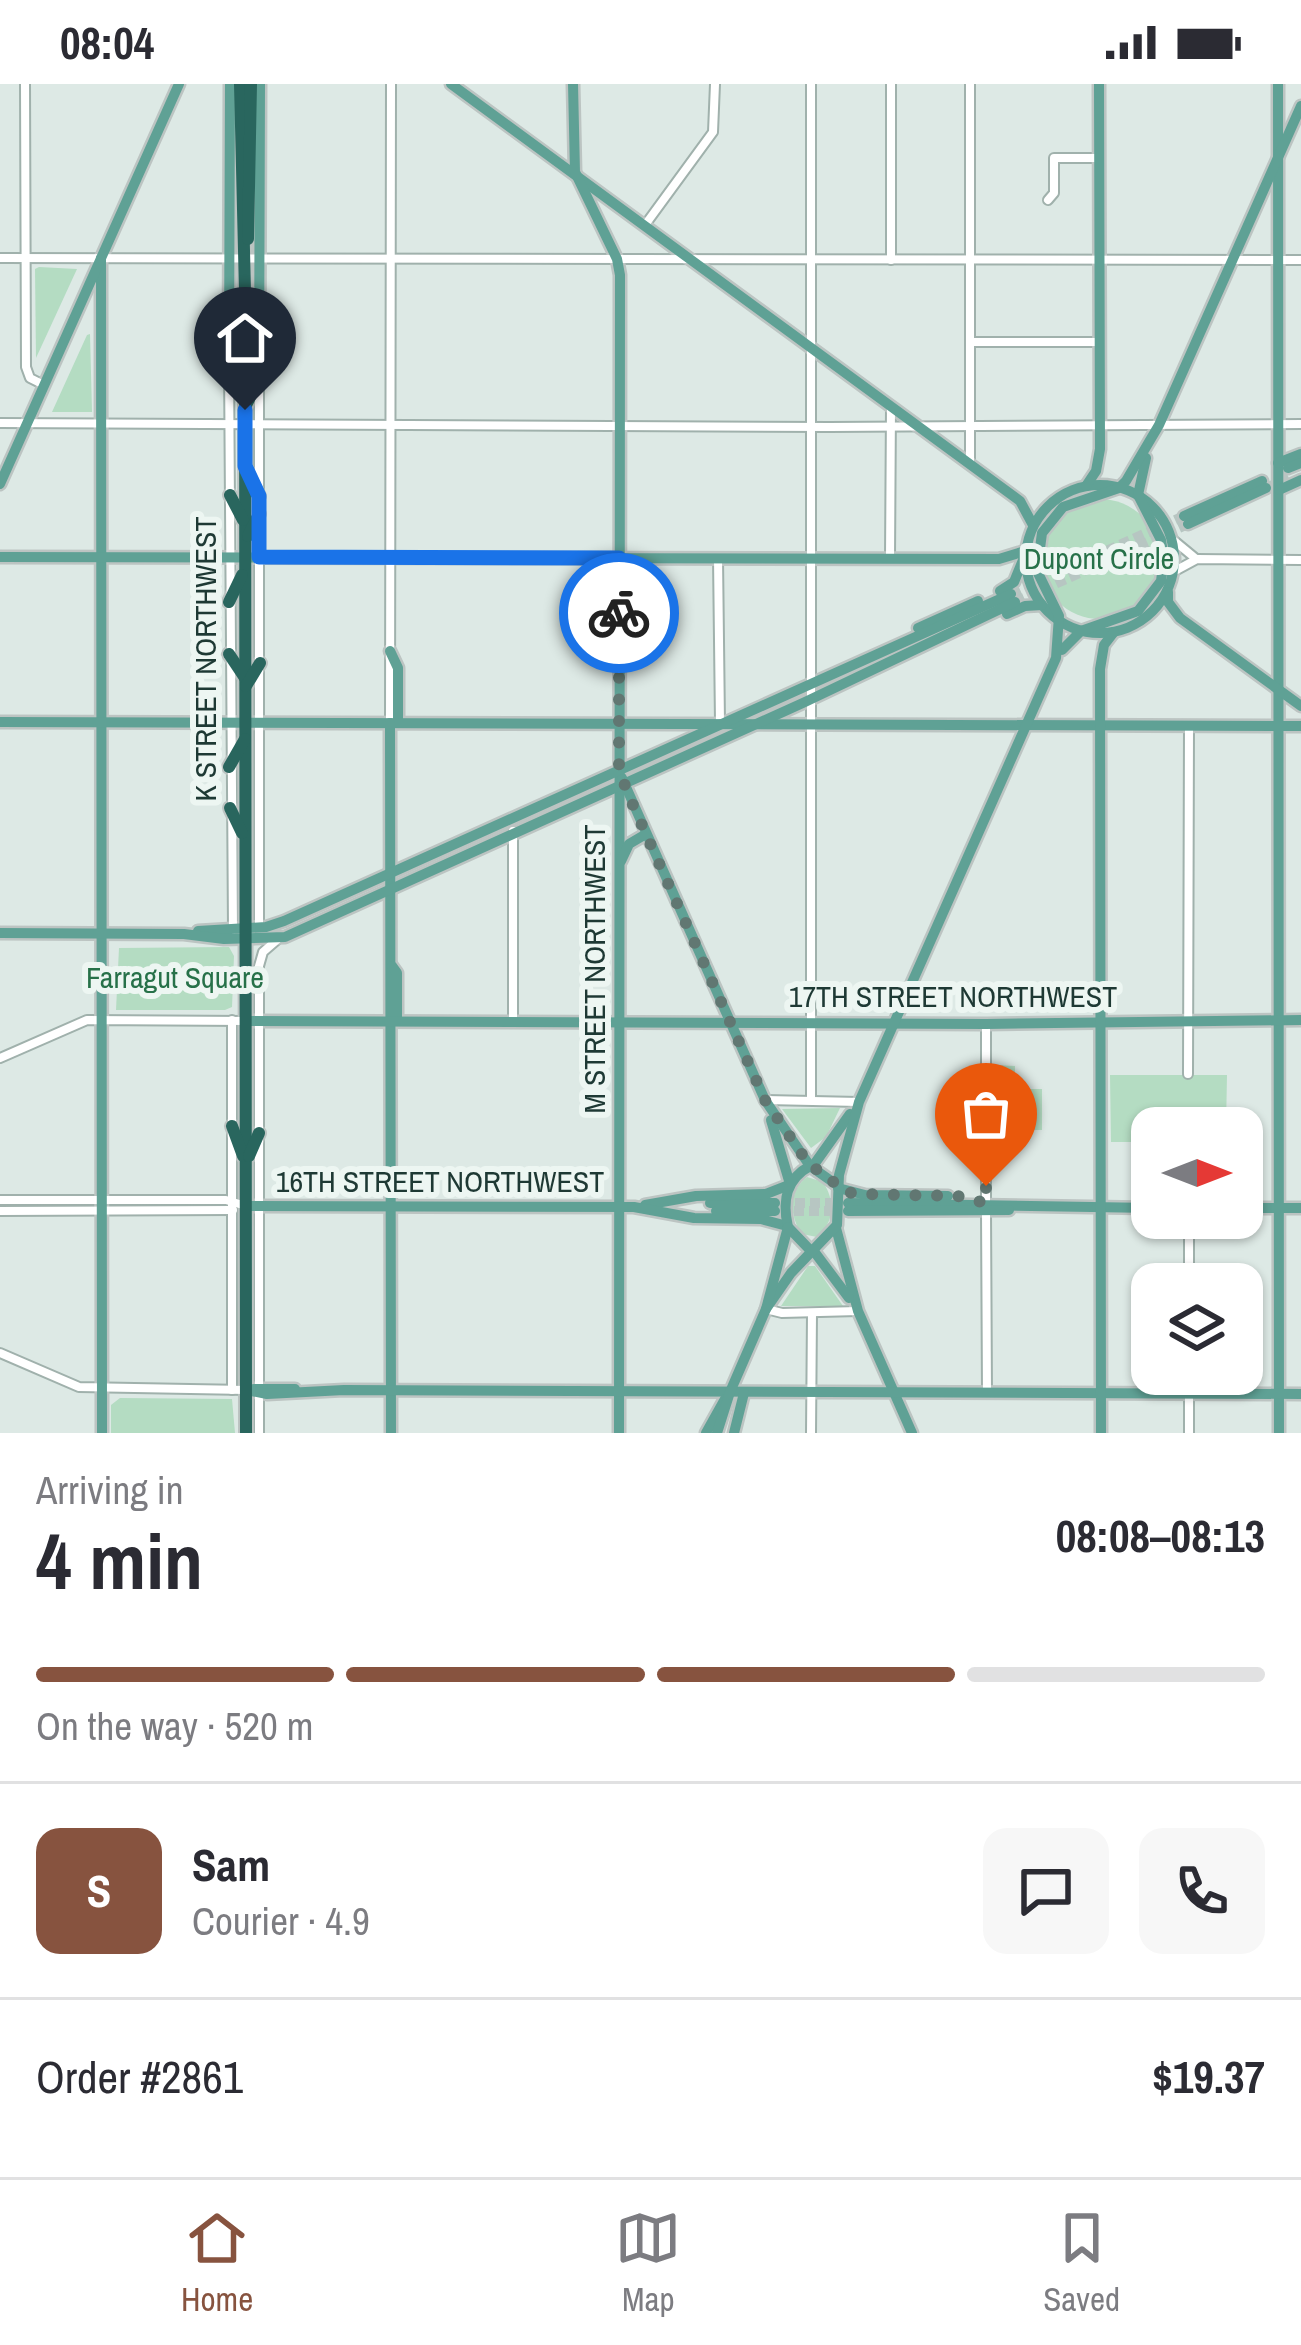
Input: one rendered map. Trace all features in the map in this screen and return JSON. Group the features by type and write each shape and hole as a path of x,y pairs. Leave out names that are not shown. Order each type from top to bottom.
{"highway":[{"name":"K STREET NORTHWEST","path":"240,84 252,258"},
{"name":"K STREET NORTHWEST","path":"246,1433 249,1390 242,1206 250,931 245,738 252,722 245,683 245,466 252,425 245,406 245,336 252,312 245,292 252,258 255,84"},
{"path":"230,331 252,312"},
{"path":"230,357 245,388"},
{"path":"245,406 259,380"},
{"path":"245,466 259,496"},
{"path":"230,495 245,526"},
{"path":"230,602 259,514"},
{"path":"245,605 260,626"},
{"path":"229,654 245,683 260,662"},
{"path":"230,767 245,738"},
{"path":"245,766 259,794"},
{"path":"230,808 246,840"},
{"path":"232,1126 246,1163"},
{"path":"246,1163 260,1133"}],"main road":[{"path":"0,484 179,84"},
{"name":"K STREET NORTHWEST","path":"230,84 230,357"},
{"path":"452,84 1020,501 1033,526"},
{"name":"M STREET NORTHWEST","path":"573,84 576,176 617,259 620,281 623,1022 619,1091 626,1207 620,1255 622,1433"},
{"path":"1099,84 1100,448 1103,470 1116,487"},
{"path":"1278,84 1278,424 1292,472"},
{"path":"913,1433 858,1311 836,1227 838,1186 859,1102 1056,658 1056,606 1037,571 1042,533 1051,518 1071,502 1116,487 1132,475 1159,425 1301,106"},
{"path":"101,258 102,1433"},
{"name":"K STREET NORTHWEST","path":"252,258 259,380"},
{"path":"1056,658 1085,632 1132,615 1161,581 1161,540 1138,495 1150,444"},
{"path":"881,650 1011,586 1033,526 1048,505 1085,486 1096,471 1100,448"},
{"path":"1186,520 1269,486 1292,472 1301,458"},
{"path":"1269,486 1292,472"},
{"path":"1085,486 1116,487 1138,495 1160,515 1172,539 1168,602 1180,618 1301,706"},
{"path":"1269,486 1279,560 1279,1433"},
{"path":"1020,501 1048,505"},
{"path":"0,557 1005,559 1025,554"},
{"path":"1025,554 1030,584 1059,622 1085,632 1114,632"},
{"path":"1101,1433 1100,669 1104,645 1114,632 1149,614 1168,588"},
{"path":"0,933 184,934 250,931 284,921 881,650 1013,598 877,669 280,938 250,931 230,928 184,934"},
{"path":"877,669 1021,607 1042,605"},
{"path":"1149,614 1180,618"},
{"path":"1085,632 1100,669"},
{"path":"390,651 398,668 390,801 394,871 390,964 394,1021 392,1433"},
{"path":"0,722 1301,726"},
{"path":"622,784 765,1100 790,1184 788,1227 766,1310 717,1433"},
{"path":"620,864 629,844 646,834"},
{"name":"17TH STREET NORTHWEST","path":"246,1021 986,1024 1301,1020"},
{"path":"765,1100 812,1166 838,1186 861,1195 958,1196 986,1208"},
{"path":"790,1184 812,1166 859,1102"},
{"name":"16TH STREET NORTHWEST","path":"659,1206 696,1196 766,1194 790,1184"},
{"name":"16TH STREET NORTHWEST","path":"242,1206 775,1207"},
{"name":"16TH STREET NORTHWEST","path":"659,1206 694,1218 757,1218 788,1227"},
{"path":"848,1207 1131,1208"},
{"path":"766,1310 836,1227 862,1218 958,1219 986,1208"},
{"path":"1263,1208 1301,1208"},
{"path":"788,1227 812,1250 858,1311"},
{"path":"249,1390 1131,1393"},
{"path":"706,1433 737,1392"},
{"path":"734,1433 737,1392"},
{"path":"1263,1394 1301,1394"}],"street":[{"path":"26,84 26,367 30,377 44,385"},
{"path":"390,651 391,84"},
{"path":"645,225 713,132 715,84"},
{"path":"811,84 812,1100"},
{"path":"891,84 891,260"},
{"path":"970,84 970,464"},
{"path":"1048,200 1054,193 1054,158 1099,158"},
{"path":"0,258 1301,260"},
{"path":"970,342 1100,342"},
{"name":"K STREET NORTHWEST","path":"230,357 230,928"},
{"name":"K STREET NORTHWEST","path":"259,380 252,425 259,514"},
{"path":"890,559 891,406"},
{"path":"0,423 1301,424"},
{"path":"1172,539 1197,559"},
{"name":"K STREET NORTHWEST","path":"248,556 260,626 252,722 259,794 250,931"},
{"path":"718,558 720,724"},
{"path":"1173,572 1197,559 1301,560"},
{"path":"1188,1073 1189,726"},
{"path":"512,818 514,1021"},
{"name":"K STREET NORTHWEST","path":"242,1206 232,1126 246,1021 263,952 280,938"},
{"name":"K STREET NORTHWEST","path":"242,1206 260,1133 246,1021"},
{"name":"17TH STREET NORTHWEST","path":"0,1058 82,1022 246,1021"},
{"path":"986,1024 987,1393"},
{"path":"765,1100 859,1102"},
{"name":"16TH STREET NORTHWEST","path":"0,1200 242,1206"},
{"name":"16TH STREET NORTHWEST","path":"0,1211 100,1205"},
{"path":"766,1310 858,1311"},
{"path":"811,1433 812,1313"},
{"path":"0,1353 74,1386 249,1390"},
{"name":"K STREET NORTHWEST","path":"249,1390 259,1433"},
{"path":"1189,1395 1189,1433"}],"green space":[{"path":"35,269 77,269 36,358"},
{"path":"87,335 92,412 52,412"},
{"name":"Dupont Circle","path":"1100,499 1123,504 1142,517 1155,536 1160,559 1155,582 1142,601 1123,614 1100,619 1077,614 1058,601 1045,582 1040,559 1045,536 1058,517 1077,504"},
{"name":"Farragut Square","path":"229,947 234,956 232,1007 116,1010 119,948"},
{"path":"994,1065 1015,1066 1015,1089 1042,1089 1042,1130 1017,1130 1015,1141 994,1140"},
{"path":"1110,1075 1227,1075 1226,1107 1131,1107 1131,1142 1111,1142"},
{"path":"840,1108 826,1137 811,1148 782,1109"},
{"path":"807,1177 823,1182 830,1196 830,1218 817,1237 802,1234 793,1212 796,1189"},
{"path":"808,1266 815,1266 843,1306 781,1306"},
{"path":"120,1398 232,1399 235,1433 111,1433 111,1405"}],"tunnel":[{"path":"1266,488 1292,477"},
{"path":"1011,594 1184,516"},
{"path":"1015,602 1188,524"},
{"path":"780,1203 845,1203"},
{"path":"779,1211 844,1211"}],"way so far":[{"path":"619,613 619,769 779,1125 810,1166 854,1194 958,1196 986,1203 986,1186"}],"route":[{"path":"245,410 245,466 259,496 259,557 619,558 619,613"}]}
